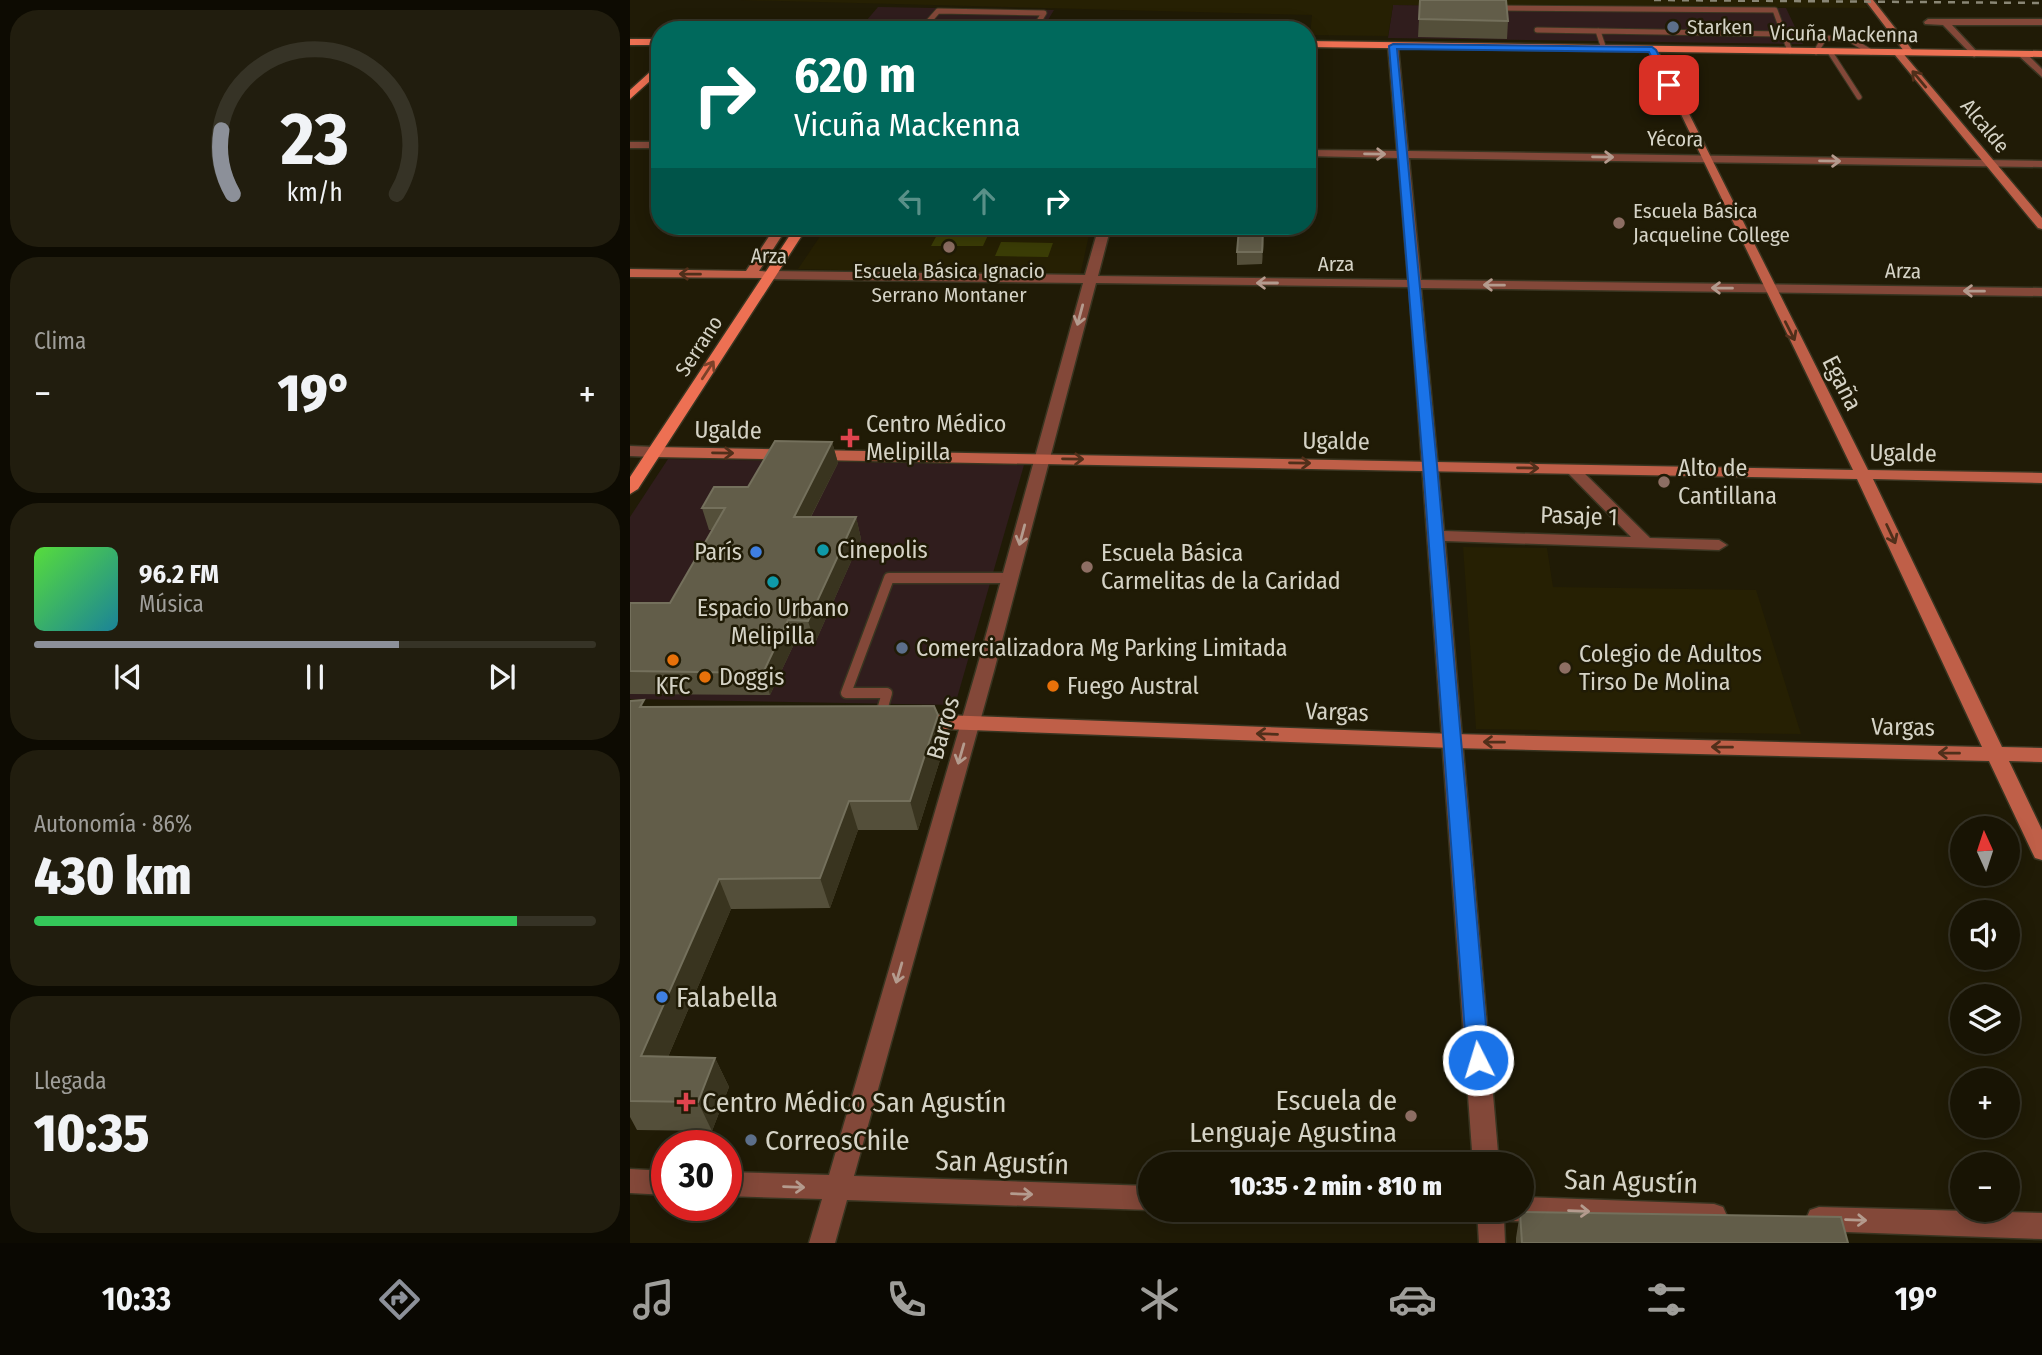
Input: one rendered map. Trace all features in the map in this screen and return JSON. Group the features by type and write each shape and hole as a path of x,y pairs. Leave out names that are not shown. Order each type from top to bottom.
{"main road":[{"path":"630,35 651,36"},
{"path":"630,42 651,42"},
{"name":"Vicuña Mackenna","path":"1316,44 2042,54"},
{"name":"Vicuña Mackenna","path":"1316,50 1393,46"},
{"path":"630,96 651,75"},
{"name":"Serrano","path":"630,489 796,235"}],"street":[{"path":"1869,0 1914,53"},
{"path":"1878,0 1914,53"},
{"path":"1928,22 2042,22"},
{"path":"1945,22 1974,54"},
{"path":"1393,46 1436,536 1485,1152"},
{"name":"Egaña","path":"1652,50 1863,475 2042,852"},
{"name":"Alcalde","path":"1898,53 2042,225"},
{"path":"2022,54 2042,74"},
{"path":"630,145 651,145"},
{"name":"Yécora","path":"1316,153 2042,164"},
{"path":"750,275 776,235"},
{"name":"Barros","path":"822,1243 970,723 1102,235"},
{"name":"Arza","path":"630,273 2042,292"},
{"name":"Ugalde","path":"630,451 2042,478"},
{"path":"1572,469 1646,542"},
{"name":"Pasaje 1","path":"1436,536 1720,545"},
{"name":"Vargas","path":"873,719 1453,741 2042,755"},
{"path":"630,1181 651,1182"},
{"name":"San Agustín","path":"742,1185 1138,1198"},
{"name":"San Agustín","path":"1534,1210 1735,1216"},
{"path":"1791,1218 2042,1226"},
{"path":"1491,1222 1492,1243"}],"lane":[{"path":"1490,8 1775,10 1790,51"},
{"path":"929,21 938,11 1044,13 1039,21"},
{"path":"1537,30 1785,34"},
{"path":"1598,31 1604,49"},
{"path":"1816,52 1824,38 1849,38 1871,52"},
{"path":"1830,52 1860,97"},
{"path":"873,719 887,693 846,693 889,578 1010,578"}],"shaded area":[{"path":"740,0 1862,0 1868,8 1393,5 1388,36 1316,35 1316,21 1311,21 1312,15"},
{"path":"1393,5 1786,8 1803,44 1388,38"},
{"path":"878,7 1054,10 1047,21 866,21"},
{"name":"Escuela Básica Ignacio Serrano Montaner","path":"821,235 1089,235 1080,276 798,269"},
{"path":"937,235 988,235 983,246 931,246"},
{"path":"1001,242 1053,243 1048,257 995,256"},
{"path":"668,459 1024,465 955,705 630,699 630,517"},
{"path":"1463,547 1547,548 1553,587 1756,590 1801,734 1476,729"}],"building":[{"path":"1420,0 1506,0 1508,21 1419,19"},
{"path":"1238,235 1263,235 1262,252 1237,252"},
{"name":"Espacio Urbano Melipilla","path":"775,441 832,442 794,517 856,517 808,621 788,620 763,673 630,671 630,603 670,603 725,508 702,508 714,487 748,487"},
{"name":"Falabella","path":"644,700 640,707 934,706 938,715 910,801 849,801 820,878 719,879 641,1056 715,1058 698,1102 630,1101 630,701"},
{"path":"1534,1212 1841,1217 1848,1243 1522,1243 1521,1222 1534,1222"}],"railway":[{"path":"1654,0 2042,3"}],"place":[{"name":"Starken","path":"1673,27"},
{"name":"Escuela Básica Jacqueline College","path":"1619,223"},
{"name":"Escuela Básica Ignacio Serrano Montaner","path":"949,247"},
{"name":"Centro Médico Melipilla","path":"850,438"},
{"name":"Alto de Cantillana","path":"1664,482"},
{"name":"Cinepolis","path":"823,550"},
{"name":"París","path":"756,552"},
{"name":"Escuela Básica Carmelitas de la Caridad","path":"1087,567"},
{"name":"Espacio Urbano Melipilla","path":"773,582"},
{"name":"Comercializadora Mg Parking Limitada","path":"902,648"},
{"name":"KFC","path":"673,660"},
{"name":"Colegio de Adultos Tirso De Molina","path":"1565,668"},
{"name":"Doggis","path":"705,677"},
{"name":"Fuego Austral","path":"1053,686"},
{"name":"Falabella","path":"662,997"},
{"name":"Centro Médico San Agustín","path":"686,1102"},
{"name":"Escuela de Lenguaje Agustina","path":"1411,1116"},
{"name":"CorreosChile","path":"751,1140"}],"route":[{"path":"1478,1060 1393,46 1652,50 1669,85"}]}
